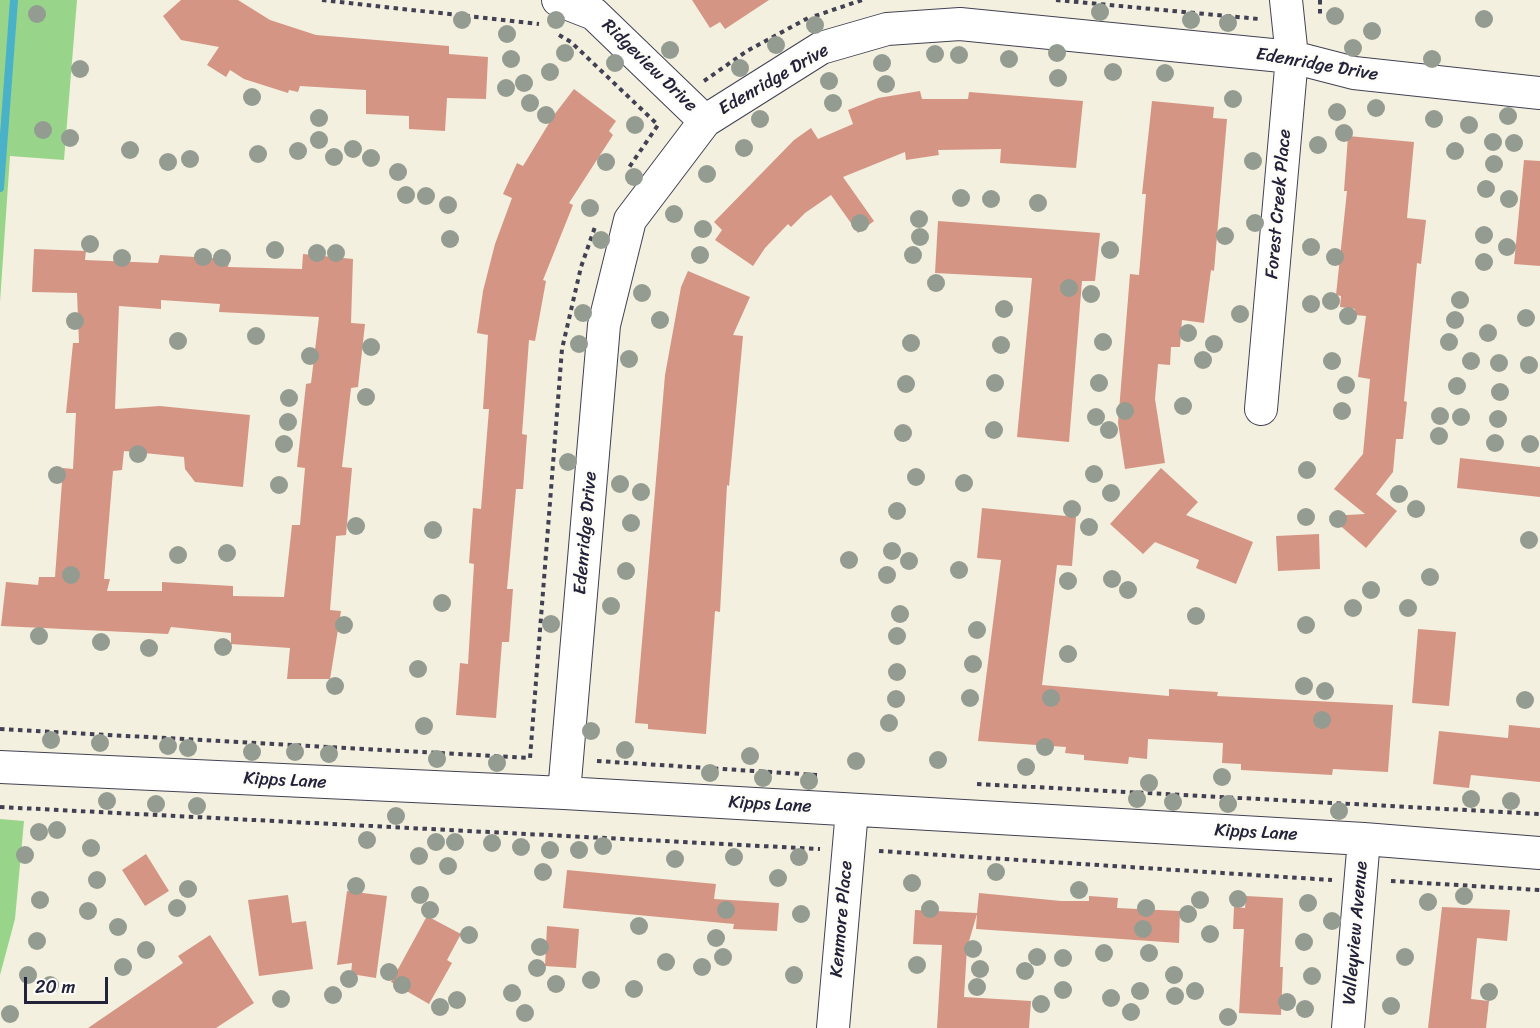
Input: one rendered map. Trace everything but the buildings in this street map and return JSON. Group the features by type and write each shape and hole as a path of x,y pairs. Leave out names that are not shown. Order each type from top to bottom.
{"street":[{"name":"Ridgeview Drive","path":"558,0 594,14 705,121"},
{"name":"Forest Creek Place","path":"1261,409 1292,57 1274,10"},
{"name":"Edenridge Drive","path":"564,793 604,325 630,220 705,121 821,48 887,29 960,24 1292,57 1354,73 1540,93"},
{"name":"Kipps Lane","path":"0,767 564,793 1364,839 1540,854"},
{"name":"Kenmore Place","path":"833,1028 852,810"},
{"name":"Valleyview Avenue","path":"1347,1028 1364,839"}],"path":[{"path":"322,0 540,24 571,42 658,125 626,171"},
{"path":"1056,0 1274,10"},
{"path":"1320,0 1321,27"},
{"path":"530,758 562,349 581,267 598,218"},
{"path":"0,729 827,776"},
{"path":"969,784 1540,814"},
{"path":"0,807 848,850 1540,890"}],"green space":[{"path":"0,0 77,0 64,160 10,156 0,302"},
{"path":"0,819 24,821 15,919 0,975"}],"waterway":[{"path":"0,188 14,0"}]}
